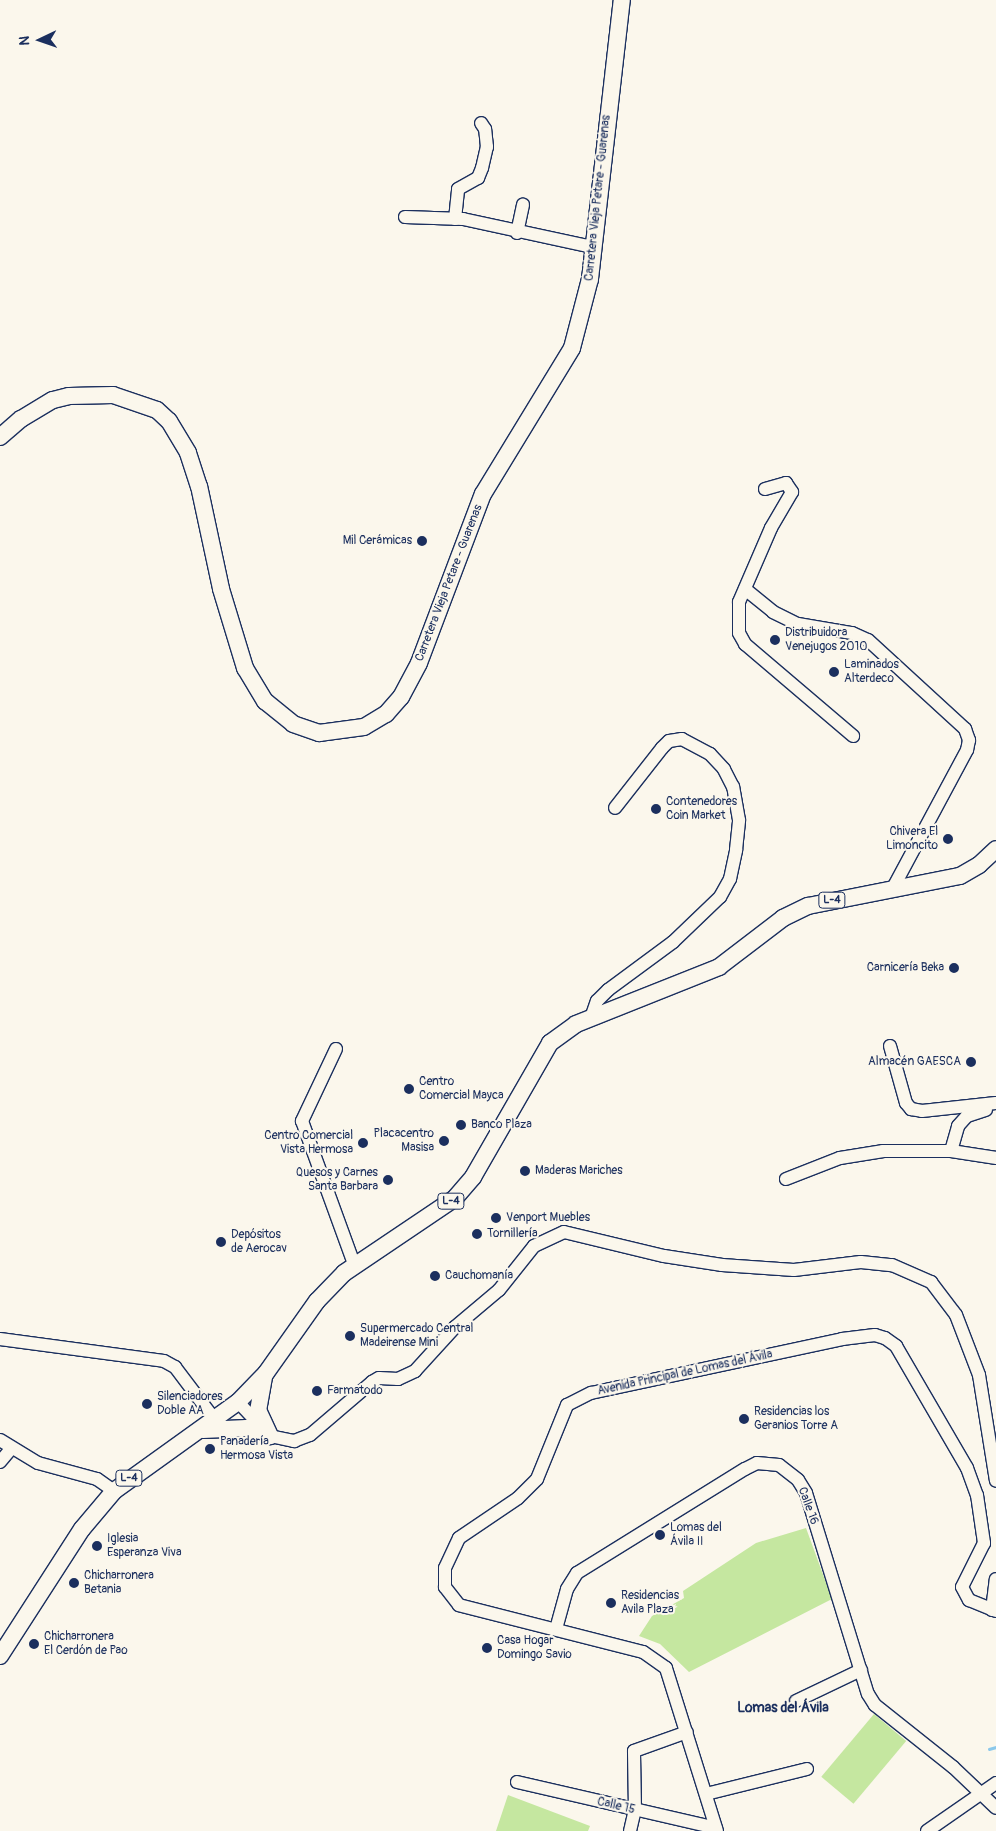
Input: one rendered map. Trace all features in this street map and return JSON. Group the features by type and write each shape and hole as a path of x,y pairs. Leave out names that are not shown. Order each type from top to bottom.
{"main road":[{"name":"Carretera Vieja Petare - Guarenas","path":"0,437 21,419 54,400 69,396 113,394 157,410 179,436 191,462 220,589 253,684 280,715 306,730 333,734 364,728 393,707 411,680 483,494 567,359 585,302 622,0"},
{"name":"L-4","path":"0,1656 82,1529 114,1491 238,1402 266,1373 317,1301 354,1264 436,1213 455,1198 473,1177 550,1043 576,1024 719,967 783,918 808,906 960,876 989,860 996,849"},
{"path":"266,1373 258,1410 270,1436"},
{"path":"200,1431 247,1428 270,1436"}],"street":[{"path":"455,219 458,189 478,178 482,168 487,146 485,129 481,123"},
{"path":"517,233 523,205"},
{"path":"405,216 455,219 593,247"},
{"path":"765,489 786,483 792,492 745,589 737,619 745,644 853,736"},
{"path":"745,589 760,604 798,624 852,633 868,640 965,729 969,740 967,750 892,890"},
{"path":"591,1018 597,1001 608,990 673,942 713,904 730,879 736,850 739,820 733,788 724,769 710,754 682,739 669,741 662,748 615,808"},
{"path":"890,1046 906,1102 911,1109 922,1111 996,1103"},
{"path":"336,1049 302,1121 354,1264"},
{"path":"951,1151 958,1126 967,1116 996,1107"},
{"path":"786,1179 840,1158 883,1151 951,1151 996,1158"},
{"path":"238,1402 270,1436 284,1441 302,1439 321,1427 378,1378 398,1379 415,1371 455,1327 499,1290 534,1246 564,1232 664,1256 722,1265 794,1270 861,1262 892,1265 919,1274 942,1294 970,1343 979,1375 996,1481"},
{"name":"Avenida Principal de Lomas del Ávila","path":"716,1830 671,1680 666,1668 656,1659 643,1652 459,1605 445,1587 445,1568 459,1538 518,1498 537,1479 567,1405 591,1393 869,1335 885,1338 896,1346 967,1468 977,1495 984,1543 962,1586 969,1600 994,1611"},
{"path":"0,1339 164,1361 174,1367 215,1420"},
{"path":"0,1440 11,1449 38,1463 97,1480 114,1491"},
{"path":"0,1462 11,1449"},
{"name":"Calle 16","path":"556,1629 566,1589 577,1573 757,1463 768,1463 788,1470 806,1493 861,1670 875,1705 953,1767 978,1793"},
{"path":"994,1611 996,1579"},
{"path":"796,1701 861,1670"},
{"path":"630,1831 635,1810 634,1751 687,1732"},
{"path":"706,1794 807,1770"},
{"name":"Calle 15","path":"517,1782 716,1830"},
{"path":"927,1831 978,1793 996,1783"},
{"path":"978,1793 996,1808"}],"green space":[{"path":"806,1528 832,1599 689,1672 660,1644 639,1636 652,1616 684,1598 683,1591 756,1543"},
{"path":"874,1714 906,1741 853,1804 821,1777"},
{"path":"508,1795 590,1826 588,1831 496,1831"}],"waterway":[{"path":"989,1749 996,1747"}],"place":[{"name":"Mil Cerámicas","path":"422,541"},
{"name":"Distribuidora Venejugos 2010","path":"775,640"},
{"name":"Laminados Alterdeco","path":"834,672"},
{"name":"Contenedores Coin Market","path":"656,809"},
{"name":"Chivera El Limoncito","path":"948,839"},
{"name":"Carnicería Beka","path":"954,968"},
{"name":"Almacén GAESCA","path":"971,1062"},
{"name":"Centro Comercial Mayca","path":"409,1089"},
{"name":"Banco Plaza","path":"461,1125"},
{"name":"Placacentro Masisa","path":"444,1141"},
{"name":"Centro Comercial Vista Hermosa","path":"363,1143"},
{"name":"Maderas Mariches","path":"525,1171"},
{"name":"Quesos y Carnes Santa Barbara","path":"388,1180"},
{"name":"Venport Muebles","path":"496,1218"},
{"name":"Tornillería","path":"477,1234"},
{"name":"Depósitos de Aerocav","path":"221,1242"},
{"name":"Cauchomanía","path":"435,1276"},
{"name":"Supermercado Central Madeirense Mini","path":"350,1336"},
{"name":"Farmatodo","path":"317,1391"},
{"name":"Silenciadores Doble AA","path":"147,1404"},
{"name":"Residencias los Geranios Torre A","path":"744,1419"},
{"name":"Panadería Hermosa Vista","path":"210,1449"},
{"name":"Lomas del Ávila II","path":"660,1535"},
{"name":"Iglesia Esperanza Viva","path":"97,1546"},
{"name":"Chicharronera Betania","path":"74,1583"},
{"name":"Residencias Avila Plaza","path":"611,1603"},
{"name":"Chicharronera El Cerdón de Pao","path":"34,1644"},
{"name":"Casa Hogar Domingo Savio","path":"487,1648"}],"district":[{"name":"Lomas del Ávila","path":"783,1708"}]}
